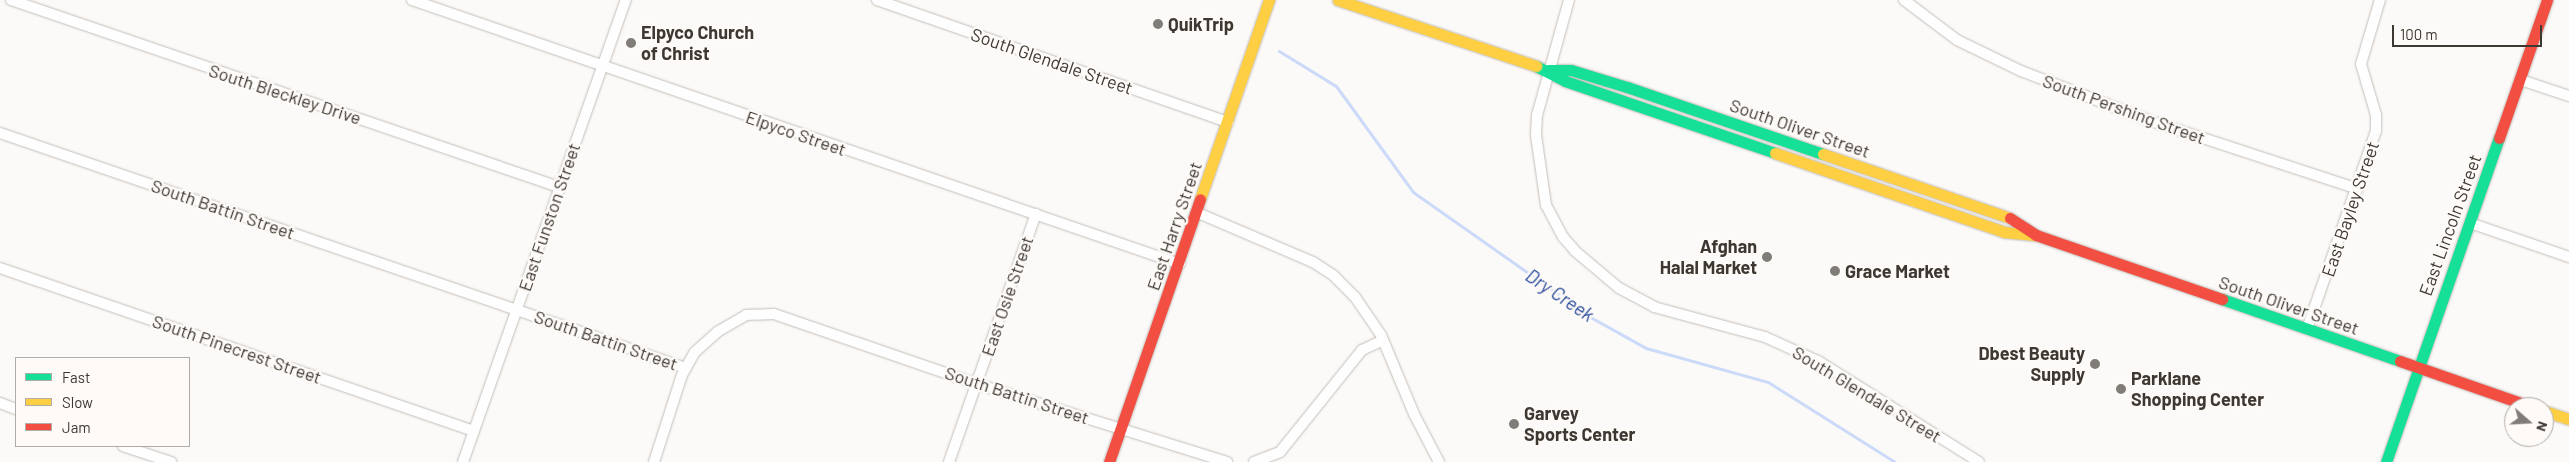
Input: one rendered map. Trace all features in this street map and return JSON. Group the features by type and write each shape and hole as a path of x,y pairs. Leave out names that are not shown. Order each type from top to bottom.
{"main road":[{"name":"East Harry Street","path":"1110,462 1198,213 1268,0"},
{"name":"South Oliver Street","path":"1338,0 1548,70 1565,81 1986,226 2004,232 2036,235"},
{"name":"East Lincoln Street","path":"2386,462 2521,80 2547,0"},
{"name":"South Oliver Street","path":"1548,70 1571,70 1627,87 2008,217 2036,235 2504,397"},
{"path":"2554,414 2569,419"}],"street":[{"name":"South Bleckley Drive","path":"11,0 559,187"},
{"name":"Elpyco Street","path":"412,0 1180,264"},
{"name":"East Funston Street","path":"464,462 516,309 626,0"},
{"name":"South Glendale Street","path":"877,0 1228,122"},
{"name":"South Glendale Street","path":"1569,0 1548,70 1536,129 1543,190 1563,237 1595,270 1629,295 1654,307 1766,337 1794,349 1979,462"},
{"name":"South Pershing Street","path":"1904,0 1957,40 2021,71 2148,120 2358,189"},
{"name":"East Bayley Street","path":"2307,329 2358,189 2376,131 2376,116 2361,64 2380,0"},
{"path":"2521,80 2569,96"},
{"name":"South Battin Street","path":"0,133 686,368 695,352 725,328 746,315 774,314 977,384 1227,462"},
{"path":"1198,213 1313,262 1333,275 1355,297 1382,340 1414,414 1439,462"},
{"name":"East Osie Street","path":"949,462 1036,214"},
{"path":"2470,223 2569,257"},
{"name":"South Pinecrest Street","path":"0,268 474,431"},
{"path":"1254,462 1280,452 1362,350 1382,340"},
{"path":"654,462 686,368"},
{"path":"0,403 15,409"},
{"path":"126,447 171,462"}],"waterway":[{"name":"Dry Creek","path":"1279,51 1336,86 1413,192 1592,318 1646,348 1768,382 1895,462"}],"traffic: fast":[{"path":"1536,66 1565,81 1775,153"},
{"path":"1548,70 1571,70 1627,87 1823,154"},
{"path":"2386,462 2499,138"},
{"path":"2222,299 2400,361"}],"traffic: slow":[{"path":"1200,199 1269,0"},
{"path":"1338,0 1536,66"},
{"path":"1775,153 2004,232 2034,235"},
{"path":"1823,154 2010,218"},
{"path":"2554,414 2569,419"}],"traffic: jam":[{"path":"2499,138 2547,0"},
{"path":"1109,462 1200,199"},
{"path":"2010,218 2036,235 2222,299"},
{"path":"2400,361 2504,397"}],"place":[{"name":"QuikTrip","path":"1158,24"},
{"name":"Elpyco Church of Christ","path":"631,43"},
{"name":"Afghan Halal Market","path":"1767,257"},
{"name":"Grace Market","path":"1835,271"},
{"name":"Dbest Beauty Supply","path":"2095,364"},
{"name":"Parklane Shopping Center","path":"2121,389"},
{"name":"Garvey Sports Center","path":"1514,424"}]}
